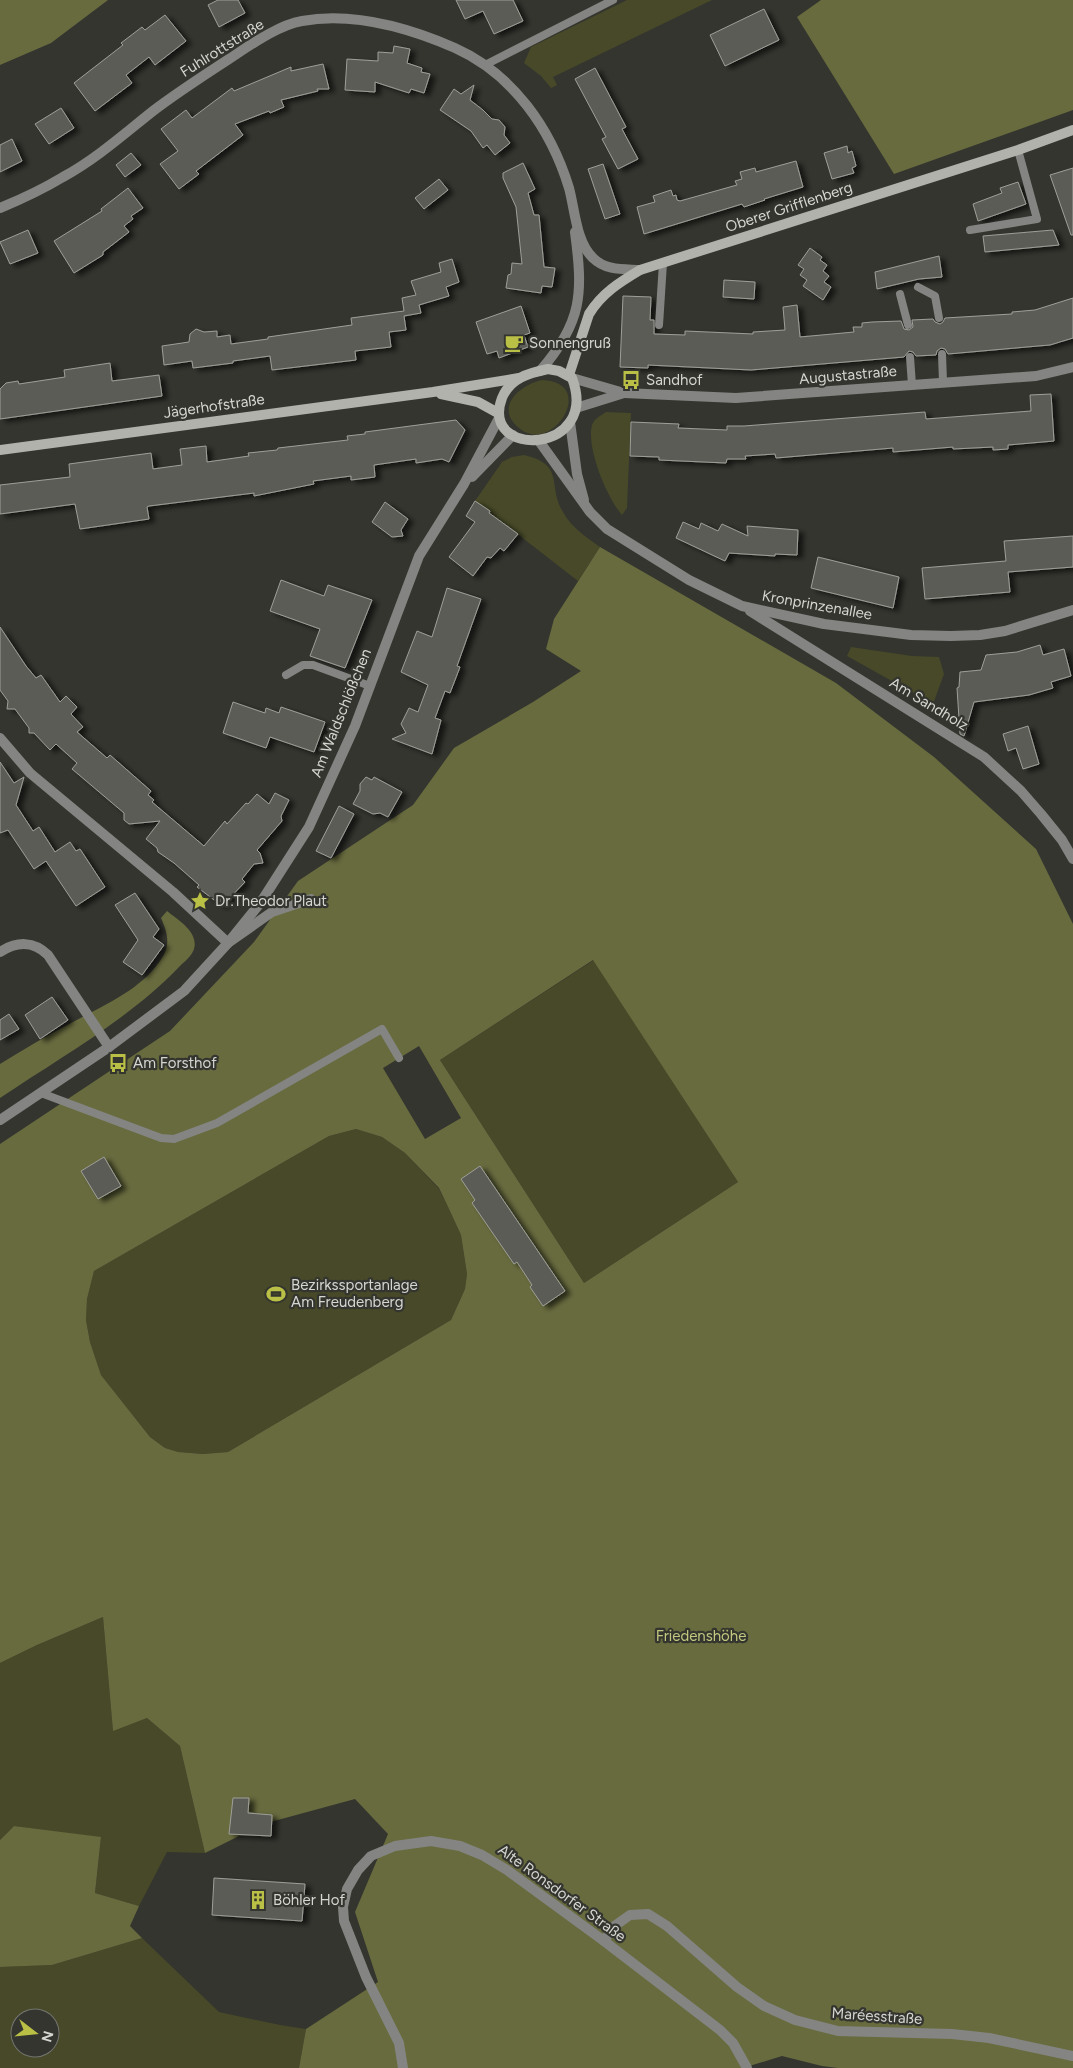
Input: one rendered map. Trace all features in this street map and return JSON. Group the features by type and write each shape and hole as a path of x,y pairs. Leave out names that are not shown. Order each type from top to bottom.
{"main road":[{"name":"Oberer Grifflenberg","path":"571,377 589,314 594,306 603,294 640,270 1018,150 1073,130"},
{"path":"554,370 571,377 578,398 576,408 570,422 556,434 539,441 527,440 513,435 503,426 498,415 506,390 519,378 540,371 554,370"},
{"name":"Jägerhofstraße","path":"0,450 433,392 519,378"},
{"name":"Jägerhofstraße","path":"433,392 468,399 498,415"}],"street":[{"name":"Fuhlrottstraße","path":"0,208 26,197 65,176 97,155 155,109 256,42 300,21 354,20 383,25 446,44 485,65 530,108 551,143 569,189 580,235 591,256 598,262 613,268 640,270"},
{"name":"Fuhlrottstraße","path":"540,371 566,336 580,298 580,265 569,189"},
{"name":"Augustastraße","path":"571,377 624,393 736,398 1036,376 1073,367"},
{"name":"Augustastraße","path":"576,408 624,393"},
{"name":"Am Waldschlößchen","path":"228,943 261,902 309,827 355,726 420,556 464,484 498,415"},
{"name":"Kronprinzenallee","path":"570,422 578,474 585,503"},
{"name":"Am Waldschlößchen","path":"464,484 513,435"},
{"name":"Kronprinzenallee","path":"539,441 590,512 607,529 689,580 742,606 824,624 911,635 951,636 980,635 1004,631 1073,610"},
{"name":"Am Sandholz","path":"742,606 970,746 1021,791 1047,820 1073,859"},
{"path":"0,738 30,774 173,892 228,943"},
{"path":"0,1120 109,1047 184,991 228,943 272,912 311,899"},
{"path":"0,952 17,944 26,943 43,949 109,1047"},
{"name":"Alte Ronsdorfer Straße","path":"403,2068 399,2043 366,1977 344,1921 343,1907 347,1889 358,1870 371,1856 395,1846 431,1841 460,1846 482,1855 507,1870 720,2030 733,2043 746,2068"},
{"name":"Maréesstraße","path":"604,1941 614,1927 630,1915 648,1914 667,1926 737,1987 764,2006 795,2020 838,2031 952,2034 989,2038 1073,2056"}],"lane":[{"path":"485,65 613,0"},
{"path":"970,230 1038,219 1018,150"},
{"path":"659,325 663,263"},
{"path":"918,287 935,296 939,318"},
{"path":"900,294 908,325"},
{"path":"942,354 943,382"},
{"path":"910,356 912,385"},
{"path":"286,676 303,665 313,665 370,686"},
{"path":"41,1093 161,1138 174,1139 217,1123 382,1029 399,1058"}],"green space":[{"path":"0,0 108,0 51,43 0,65"},
{"path":"627,0 712,0 553,77 557,85 551,88 541,76 524,63 531,47"},
{"path":"821,0 1073,0 1073,110 894,174 797,17"},
{"path":"542,380 559,384 567,392 568,404 564,416 556,426 545,433 532,434 519,428 512,420 509,413 509,405 512,398 518,392"},
{"path":"606,412 631,413 627,508 622,515 604,485 592,446 592,425 596,419"},
{"path":"524,455 546,464 551,470 558,502 566,517 579,531 600,547 578,581 475,501 502,462 512,457"},
{"name":"Friedenshöhe","path":"600,547 836,683 934,757 1036,849 1073,924 1073,2068 838,2068 782,2056 743,2068 299,2068 306,2029 378,1982 355,1912 388,1834 355,1799 263,1824 205,1853 180,1746 147,1718 113,1731 103,1617 0,1663 0,1144 170,1031 254,942 298,881 413,805 454,748 533,702 581,671 546,649 554,619","holes":["593,960 738,1182 584,1283 440,1060","419,1046 461,1118 425,1139 383,1068","356,1129 382,1137 405,1153 439,1188 461,1235 467,1274 465,1289 451,1320 228,1452 203,1454 178,1452 165,1448 150,1437 101,1375 90,1342 86,1320 87,1299 94,1271 329,1136"]},
{"path":"851,647 912,656 939,657 944,674 933,704 847,656"},
{"path":"167,911 182,922 191,932 195,943 190,956 159,986 116,1021 0,1098 0,1064 45,1037 109,1003 131,989 152,972 166,950 167,935 161,918"},
{"path":"594,960 738,1182 584,1283 440,1060"},
{"name":"Bezirkssportanlage Am Freudenberg","path":"356,1129 382,1137 405,1153 439,1189 449,1209 461,1235 467,1274 465,1289 451,1320 228,1452 203,1454 178,1452 165,1448 150,1437 101,1375 90,1342 86,1320 87,1299 94,1271 329,1136"},
{"path":"103,1617 113,1730 147,1718 180,1746 205,1853 167,1852 139,1906 95,1893 101,1838 14,1826 0,1840 0,1663"},
{"path":"14,1826 101,1837 95,1893 139,1906 130,1926 142,1938 52,1965 0,1967 0,1840"},
{"path":"142,1938 219,2012 306,2029 299,2068 0,2068 0,1967 52,1965"}],"building":[{"path":"218,0 238,0 245,13 219,27 208,5"},
{"path":"456,0 513,0 523,21 494,34 483,11 465,19"},
{"path":"764,9 779,40 725,66 710,35"},
{"path":"165,15 186,41 155,65 149,57 126,75 132,83 95,111 74,83 123,45 121,43 142,27 145,30"},
{"path":"394,46 410,49 407,63 422,68 421,72 430,74 424,93 411,89 409,93 375,82 375,92 345,90 347,59 378,61 378,52 393,53"},
{"path":"323,64 329,89 317,89 318,91 281,100 284,107 235,124 243,135 196,171 199,174 179,189 160,164 178,151 161,129 186,110 192,118 232,88 234,91 291,67 291,71"},
{"path":"595,68 626,127 622,129 638,159 618,169 602,139 606,137 575,79"},
{"path":"474,85 470,100 492,119 499,120 505,127 504,135 510,143 495,155 487,145 483,148 471,131 440,110 454,89 461,94"},
{"path":"61,108 74,128 49,144 35,124"},
{"path":"12,139 22,161 0,172 0,145"},
{"path":"847,146 848,153 852,151 856,166 852,168 854,173 832,179 824,153"},
{"path":"131,153 141,165 125,177 116,165"},
{"path":"796,161 803,187 744,207 742,204 644,234 637,207 655,202 653,196 671,190 673,196 676,195 677,200 680,201 737,185 735,181 742,179 740,172 755,168 756,172"},
{"path":"523,163 535,189 528,193 534,215 539,215 544,267 555,268 552,287 542,286 541,293 506,288 508,275 511,274 512,263 522,264 516,207 503,178 503,173"},
{"path":"603,164 620,214 605,219 588,169"},
{"path":"1073,168 1073,235 1071,235 1050,175"},
{"path":"439,179 448,190 424,209 415,198"},
{"path":"1018,182 1026,204 978,221 973,204 1002,193 1000,188"},
{"path":"128,188 143,208 131,216 133,219 124,226 129,232 103,252 103,255 74,273 54,241 102,211 101,209"},
{"path":"28,230 38,253 10,264 0,242"},
{"path":"1053,230 1059,245 985,252 983,236"},
{"path":"810,248 822,257 820,260 827,265 823,271 829,276 824,282 831,287 823,300 803,286 807,280 800,275 804,269 798,265"},
{"path":"939,256 942,277 919,279 877,289 875,272"},
{"path":"452,259 459,282 446,287 449,296 419,305 421,313 404,316 406,330 389,332 391,347 355,351 356,360 272,370 270,356 193,368 192,361 164,365 162,346 189,342 190,334 196,329 204,332 217,331 217,337 230,335 231,344 352,325 351,318 404,311 402,298 416,295 411,281 441,272 439,263"},
{"path":"724,280 755,282 754,299 723,297"},
{"path":"623,296 651,297 650,320 654,320 654,334 685,335 685,331 753,334 753,332 785,330 783,307 797,305 800,337 854,332 853,327 862,327 862,323 872,322 901,321 904,329 909,330 913,327 912,320 933,319 940,324 945,318 1012,314 1012,312 1035,310 1073,298 1073,338 1050,345 948,354 945,349 941,348 937,351 936,355 916,356 913,352 909,351 904,357 751,370 648,365 648,368 620,367"},
{"path":"521,306 530,333 524,335 528,347 499,358 497,351 487,354 476,322"},
{"path":"110,363 112,381 159,375 162,396 0,419 0,389 6,383 18,381 19,384 65,377 64,370"},
{"path":"1051,394 1054,441 1008,445 1008,449 993,450 993,447 953,449 953,447 893,452 893,448 776,458 775,454 745,456 746,459 727,459 726,463 659,460 659,457 630,456 631,422 679,424 678,428 727,430 727,426 925,412 926,419 1031,411 1030,395"},
{"path":"456,420 465,430 449,462 442,459 416,463 416,459 374,465 375,477 351,480 351,476 313,481 314,484 254,496 254,493 149,506 147,507 149,519 80,529 75,504 0,514 0,485 70,477 69,464 151,453 153,469 182,465 180,449 206,446 207,462 249,456 248,453 277,450 278,448 348,440 347,436 365,434 365,432"},
{"path":"475,501 518,534 504,551 500,548 491,558 487,557 473,576 449,557 475,522 466,516"},
{"path":"385,502 408,519 401,530 403,536 392,537 372,522"},
{"path":"683,522 699,529 701,523 718,531 722,524 748,536 747,526 798,530 797,555 775,554 775,556 729,553 725,561 676,538"},
{"path":"1073,536 1073,567 1008,572 1010,592 925,599 922,568 1006,561 1004,541"},
{"path":"818,557 899,577 893,608 811,588"},
{"path":"281,580 324,596 328,585 372,600 345,668 310,656 320,629 270,611"},
{"path":"447,588 481,599 457,666 460,667 450,693 445,691 435,718 441,720 432,754 392,739 406,733 401,724 409,708 418,712 428,685 401,672 417,631 432,637"},
{"path":"0,627 36,678 41,675 60,702 66,696 77,707 71,714 83,727 77,732 107,758 110,755 151,791 148,795 154,800 152,802 204,846 225,821 227,824 257,794 269,804 275,793 289,800 281,816 282,821 257,850 263,863 254,864 242,879 245,882 222,906 197,887 199,885 158,852 157,848 146,839 160,821 129,824 124,820 124,813 72,769 77,763 56,744 50,750 34,733 29,733 29,728 15,709 7,709 8,701 0,690"},
{"path":"1040,645 1043,655 1064,649 1071,676 1051,682 1053,688 1029,695 974,702 964,736 960,734 957,688 959,687 960,672 981,670 986,655 1017,652"},
{"path":"233,702 265,713 266,708 279,713 281,707 325,722 314,752 270,737 266,748 223,733"},
{"path":"1028,726 1039,764 1023,769 1016,748 1008,751 1003,734"},
{"path":"0,762 14,783 24,777 16,805 33,831 39,827 55,852 70,842 76,851 80,849 105,887 76,906 46,861 34,869 8,830 0,833"},
{"path":"366,777 372,780 374,777 402,792 388,817 380,813 373,814 353,804 360,791 360,784"},
{"path":"339,806 354,814 331,858 316,851"},
{"path":"135,893 159,929 153,937 164,945 142,975 123,962 138,940 115,905"},
{"path":"52,997 68,1020 40,1039 25,1015"},
{"path":"9,1014 19,1029 0,1040 0,1020"},
{"path":"104,1157 121,1186 98,1199 81,1171"},
{"path":"480,1166 565,1291 543,1306 530,1287 532,1285 517,1262 514,1264 472,1203 475,1200 461,1179"},
{"path":"233,1798 249,1798 248,1813 272,1815 271,1836 229,1834"},
{"name":"Böhler Hof","path":"214,1878 305,1884 302,1921 212,1915"}],"place":[{"name":"Sonnengruß","path":"514,343"},
{"name":"Sandhof","path":"631,380"},
{"name":"Dr.Theodor Plaut","path":"200,901"},
{"name":"Am Forsthof","path":"118,1063"},
{"name":"Bezirkssportanlage Am Freudenberg","path":"276,1294"},
{"name":"Böhler Hof","path":"258,1900"}]}
